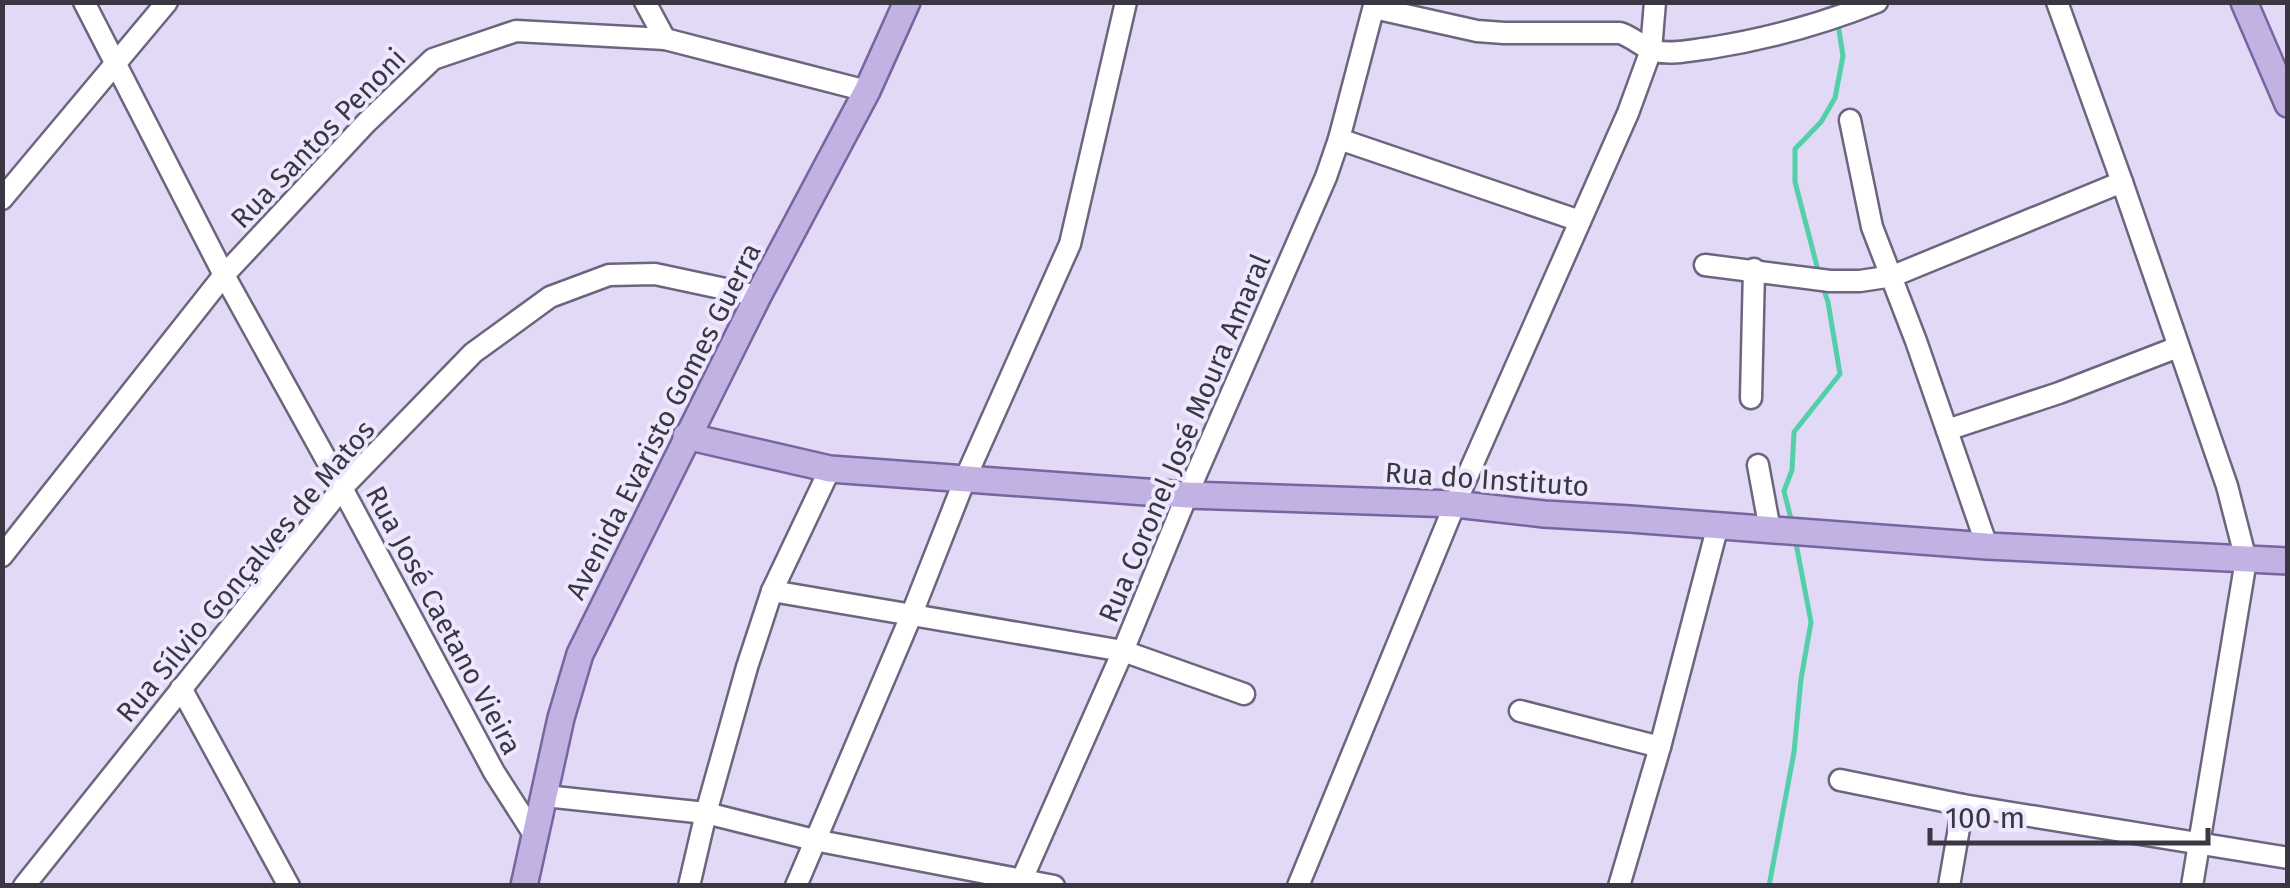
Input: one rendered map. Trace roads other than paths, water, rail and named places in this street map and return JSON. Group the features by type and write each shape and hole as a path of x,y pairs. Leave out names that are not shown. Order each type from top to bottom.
{"main road":[{"name":"Avenida Evaristo Gomes Guerra","path":"524,886 561,718 580,654 686,436 867,91 907,2"},
{"path":"2244,2 2288,104"},
{"name":"Rua do Instituto","path":"686,436 830,469 1187,494 1455,504 1987,546 2288,562"}],"street":[{"name":"Rua José Caetano Vieira","path":"84,2 224,274 494,772 535,836"},
{"path":"2,199 167,2"},
{"path":"645,2 665,39"},
{"path":"796,886 966,478 1070,244 1126,2"},
{"path":"1298,886 1455,504 1628,114 1652,50 1655,2"},
{"path":"1374,5 1477,30 1620,33 1652,50 1681,52 1793,32 1878,2"},
{"path":"2057,2 2227,486 2246,560 2192,886"},
{"name":"Rua Coronel José Moura Amaral","path":"1020,883 1124,651 1187,494 1326,177 1374,5"},
{"name":"Rua Santos Penoni","path":"2,556 224,274 366,123 433,59 516,31 665,39 867,91"},
{"path":"1850,120 1872,227 1987,546"},
{"path":"1339,140 1580,221"},
{"path":"1705,265 1830,281 1892,276 2122,182"},
{"path":"1751,398 1754,269"},
{"name":"Rua Sílvio Gonçalves de Matos","path":"24,886 342,488 472,354 550,297 609,275 655,274 758,296"},
{"path":"1947,430 2059,393 2178,347"},
{"path":"1758,465 1770,530"},
{"path":"689,886 747,667 772,591 830,469"},
{"path":"1619,886 1718,525"},
{"path":"772,591 1124,651 1244,694"},
{"path":"181,688 289,886"},
{"path":"1520,711 1660,747"},
{"path":"1840,780 1963,806 2288,858"},
{"path":"545,796 706,814 1020,883 1054,886"},
{"path":"1949,886 1963,806"}],"waterway":[{"path":"1819,274 1795,182 1795,149 1821,122 1835,98 1843,56 1838,24"},
{"path":"1792,523 1784,491 1792,470 1794,432 1840,374 1822,285"},
{"path":"1769,886 1794,752 1811,622 1795,538"}]}
